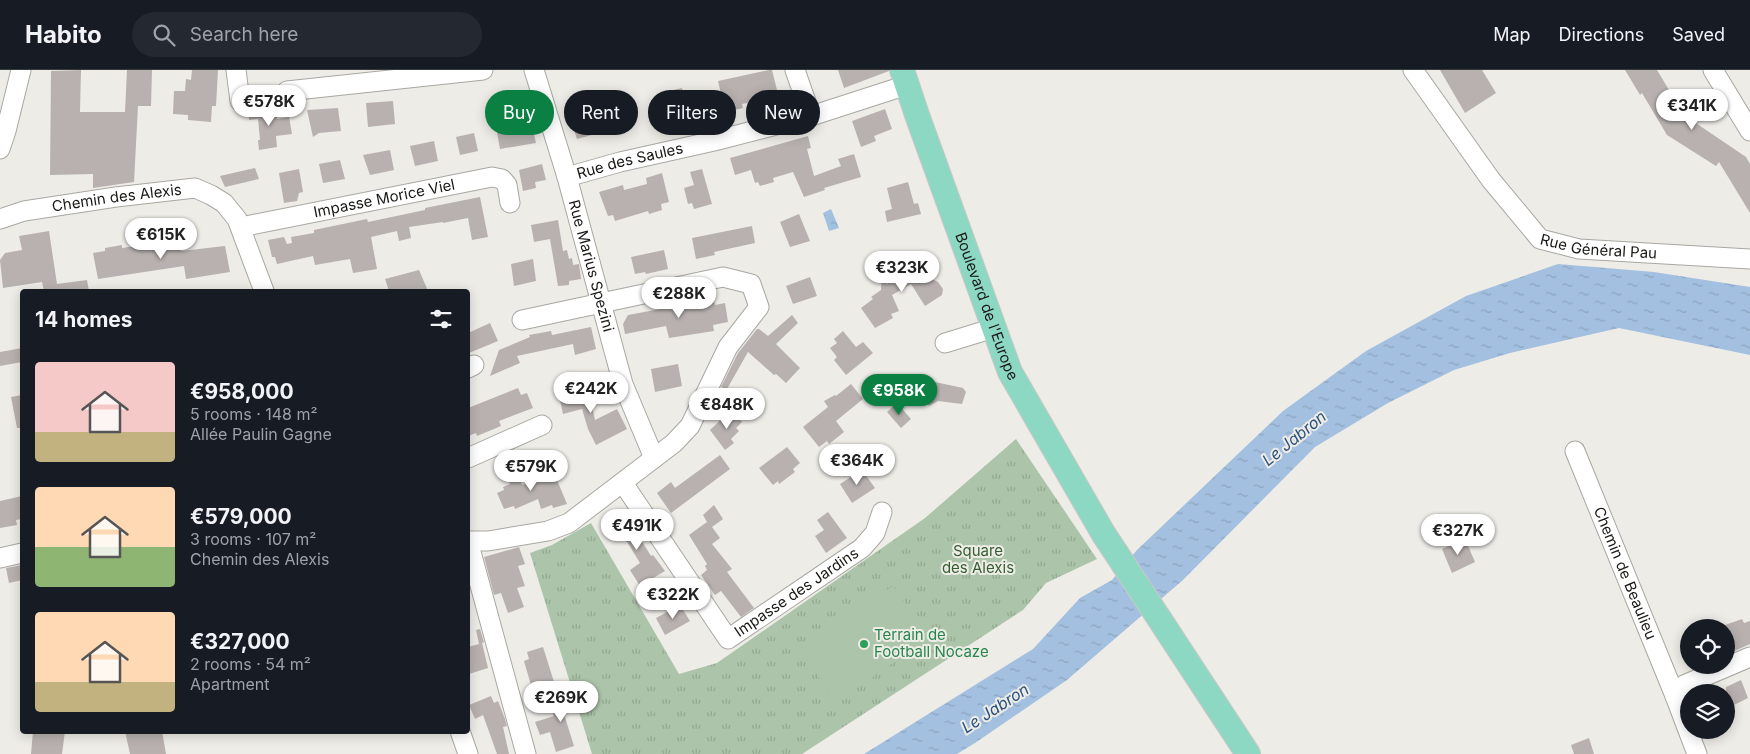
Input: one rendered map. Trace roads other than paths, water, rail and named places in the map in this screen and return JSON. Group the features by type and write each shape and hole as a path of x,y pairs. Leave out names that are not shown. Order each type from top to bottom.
{"main road":[{"name":"Boulevard de l'Europe","path":"905,78 1010,372 1100,529 1248,754"}],"street":[{"path":"0,149 21,70"},
{"path":"236,70 240,101"},
{"path":"287,91 483,70"},
{"name":"Rue Marius Spezini","path":"534,70 567,177 623,384 654,458"},
{"path":"795,70 802,90"},
{"name":"Rue Général Pau","path":"1413,70 1492,180 1540,239 1579,250 1750,258"},
{"path":"1713,70 1750,131"},
{"name":"Rue des Saules","path":"820,112 905,78"},
{"name":"Rue des Saules","path":"567,177 620,162 746,132"},
{"name":"Impasse Morice Viel","path":"241,227 492,177 502,179 507,185 510,204"},
{"name":"Chemin des Alexis","path":"0,219 24,211 116,197 196,188 224,204 237,219 263,289"},
{"path":"470,541 488,541 548,531 569,522 674,443 690,426 728,348 759,307 750,284 724,277 522,320"},
{"path":"945,343 994,328"},
{"path":"470,457 542,425"},
{"name":"Chemin de Beaulieu","path":"1575,451 1675,696 1692,749"},
{"name":"Impasse des Jardins","path":"623,483 728,639 862,548 875,533 882,512"},
{"path":"470,548 526,754"},
{"path":"0,558 20,554"},
{"path":"1675,696 1684,685 1750,657"},
{"path":"461,734 468,754"}],"water":[{"path":"831,209 839,228 829,231 823,213"},
{"name":"Le Jabron","path":"1558,264 1654,272 1750,287 1750,355 1619,328 1510,353 1454,370 1388,403 1315,447 1183,580 1067,680 975,743 957,754 864,754 1033,649 1080,598 1112,580 1137,550 1283,411 1366,351 1466,296"},
{"path":"840,449 847,456 831,470 825,462"}],"place":[{"name":"Terrain de Football Nocaze","path":"864,644"}],"park label":[{"name":"Square des Alexis","path":"978,560"}]}
